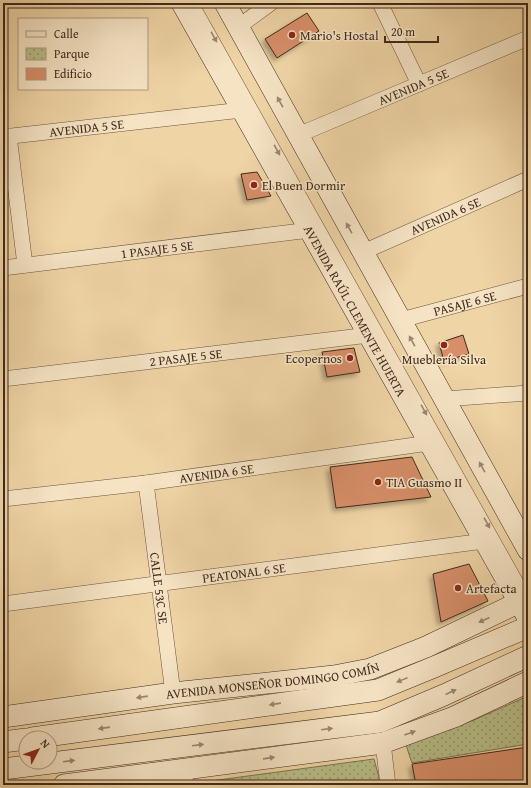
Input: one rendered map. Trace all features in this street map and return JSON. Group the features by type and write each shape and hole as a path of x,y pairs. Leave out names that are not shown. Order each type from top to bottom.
{"main road":[{"name":"AVENIDA RAÚL CLEMENTE HUERTA","path":"182,3 484,541 526,604"},
{"path":"225,3 528,550"},
{"name":"AVENIDA MONSEÑOR DOMINGO COMÍN","path":"3,717 173,693 334,676 370,669 426,647 526,604"},
{"name":"AVENIDA MONSEÑOR DOMINGO COMÍN","path":"58,734 378,690 434,668 528,627"},
{"path":"3,769 380,722 444,695 528,656"},
{"path":"64,785 185,777 245,761 383,743 454,717 528,682"},
{"path":"243,739 245,761"},
{"path":"3,742 18,740"}],"street":[{"path":"238,27 271,3"},
{"path":"380,3 420,84"},
{"name":"AVENIDA 5 SE","path":"298,135 528,38"},
{"name":"AVENIDA 5 SE","path":"6,137 242,110"},
{"path":"6,137 25,265"},
{"name":"AVENIDA 6 SE","path":"363,252 528,179"},
{"name":"1 PASAJE 5 SE","path":"3,268 310,230"},
{"name":"PASAJE 6 SE","path":"401,320 528,286"},
{"name":"2 PASAJE 5 SE","path":"3,379 368,335"},
{"path":"444,399 528,393"},
{"name":"AVENIDA 6 SE","path":"3,500 146,483 429,443"},
{"name":"CALLE 53C SE","path":"146,483 173,693"},
{"name":"PEATONAL 6 SE","path":"3,604 484,541"},
{"path":"383,743 388,785"}],"lane":[{"path":"195,3 526,604"}],"green space":[{"path":"528,696 528,744 412,763 406,745 474,720"},
{"path":"374,759 381,785 196,785 196,783"}],"building":[{"name":"Mario's Hostal","path":"307,13 319,31 277,58 265,39"},
{"name":"El Buen Dormir","path":"257,172 271,196 247,200 241,174"},
{"path":"463,335 469,354 444,361 439,343"},
{"path":"354,348 360,372 327,377 322,352"},
{"name":"TIA Guasmo II","path":"412,457 431,497 336,508 330,467"},
{"name":"Artefacta","path":"469,564 488,601 441,622 433,574"},
{"path":"528,747 528,785 416,785 412,764"}],"place":[{"name":"Mario's Hostal","path":"292,35"},
{"name":"El Buen Dormir","path":"254,185"},
{"name":"Mueblería Silva","path":"444,345"},
{"name":"Ecopernos","path":"350,358"},
{"name":"TIA Guasmo II","path":"378,482"},
{"name":"Artefacta","path":"458,588"}]}
